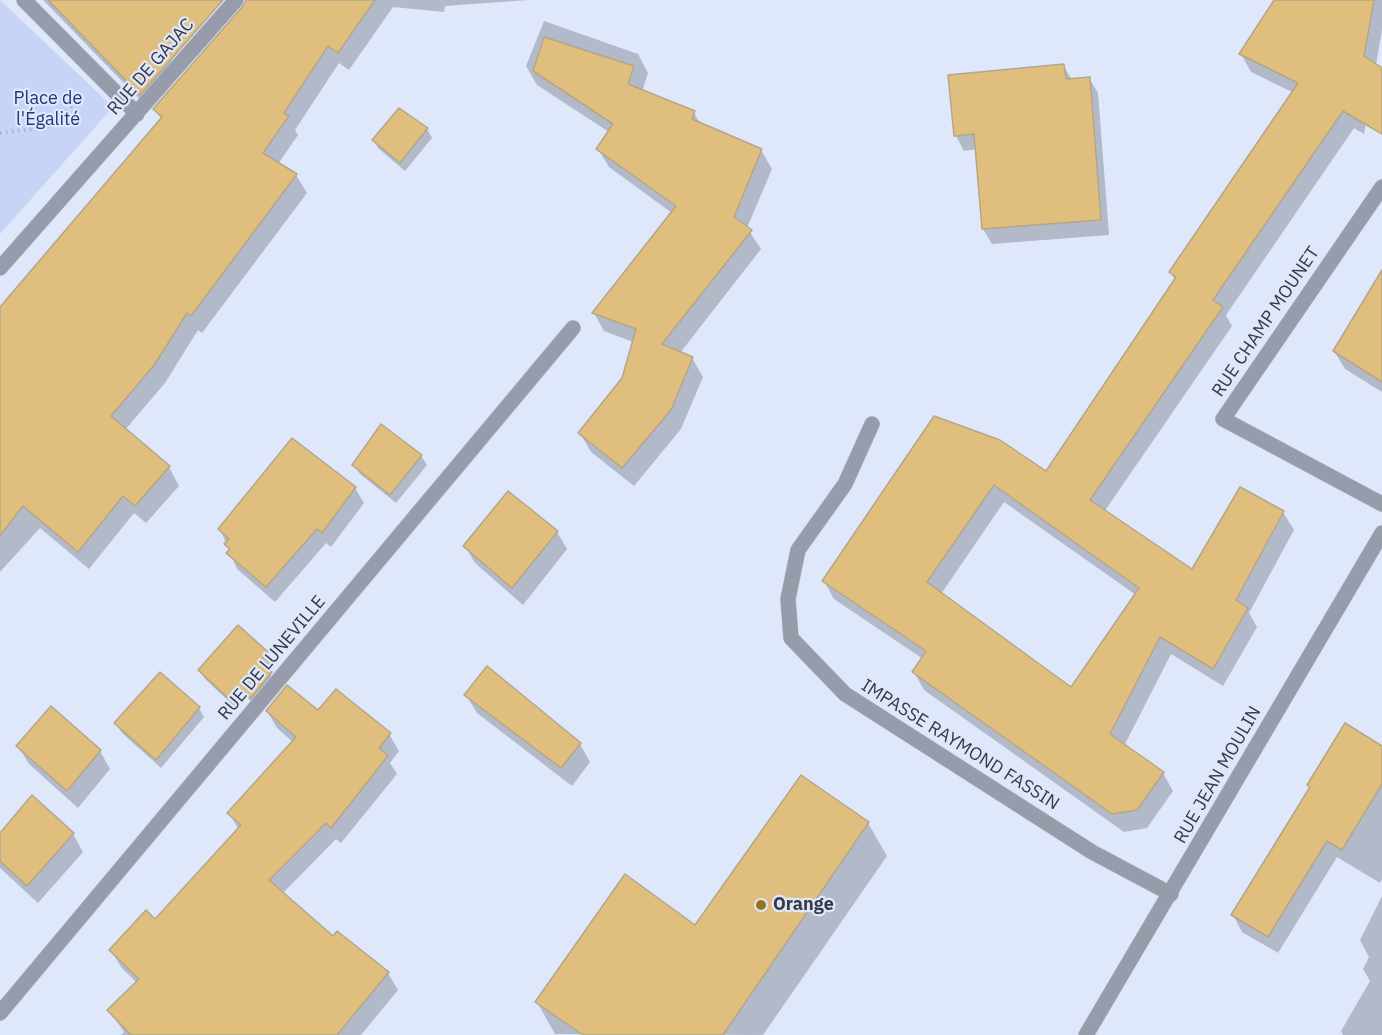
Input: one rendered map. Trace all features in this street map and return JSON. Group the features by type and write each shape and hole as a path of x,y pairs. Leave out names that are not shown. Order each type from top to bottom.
{"street":[{"path":"24,0 137,114"},
{"name":"RUE DE GAJAC","path":"0,268 236,0"},
{"name":"RUE CHAMP MOUNET","path":"1382,187 1223,419 1382,504"},
{"name":"RUE DE LUNEVILLE","path":"0,1013 573,328"},
{"name":"IMPASSE RAYMOND FASSIN","path":"872,424 845,484 798,550 788,599 791,638 845,694 1092,852 1171,894"},
{"name":"RUE JEAN MOULIN","path":"1086,1035 1382,533"}],"path":[{"path":"0,133 47,127 104,80"}],"green space":[{"name":"Place de l'Égalité","path":"0,0 113,107 0,234"}],"building":[{"path":"48,0 223,0 140,95"},
{"path":"246,0 375,0 338,53 328,46 284,113 289,116 263,153 297,174 191,316 187,313 155,364 111,416 170,466 135,506 123,496 78,552 23,506 0,536 0,307 162,117 153,109"},
{"path":"1274,0 1374,0 1364,56 1382,68 1382,134 1343,111 1213,300 1223,307 1090,500 1192,569 1240,487 1284,511 1236,600 1248,608 1213,669 1160,637 1110,734 1164,772 1137,810 1112,814 912,672 926,651 822,581 934,416 1000,440 1046,471 1176,277 1169,272 1298,83 1239,54","holes":["994,485 1139,588 1071,687 927,582"]},
{"path":"544,37 634,66 628,84 695,111 692,119 762,149 734,217 752,230 662,344 693,357 671,410 622,468 578,433 622,378 636,329 592,313 676,206 596,149 613,124 533,71"},
{"path":"1064,64 1066,79 1090,77 1101,220 982,229 974,134 954,136 948,75"},
{"path":"399,108 428,128 400,163 372,140"},
{"path":"1382,270 1382,382 1333,351"},
{"path":"381,424 422,455 390,495 352,465"},
{"path":"292,438 356,487 322,533 317,529 266,587 226,553 230,549 224,544 229,539 218,529"},
{"path":"508,491 558,531 512,588 463,546"},
{"path":"238,625 268,652 259,662 272,672 251,698 239,688 229,699 198,670"},
{"path":"487,666 581,743 561,768 464,695"},
{"path":"160,672 200,707 156,760 114,723"},
{"path":"287,685 318,710 336,689 391,733 379,748 388,756 331,828 326,823 269,880 333,936 337,931 389,972 337,1035 131,1035 107,1010 139,979 109,950 146,910 155,919 241,825 227,813 296,737 266,711"},
{"path":"51,706 101,750 67,791 16,746"},
{"path":"1345,723 1382,746 1382,784 1342,850 1327,841 1268,937 1231,915 1310,787 1307,785"},
{"name":"Orange","path":"801,775 869,822 723,1035 583,1035 535,1002 625,874 695,925"},
{"path":"32,795 74,833 27,886 0,861 0,833"}],"place":[{"name":"Orange","path":"761,905"}]}
